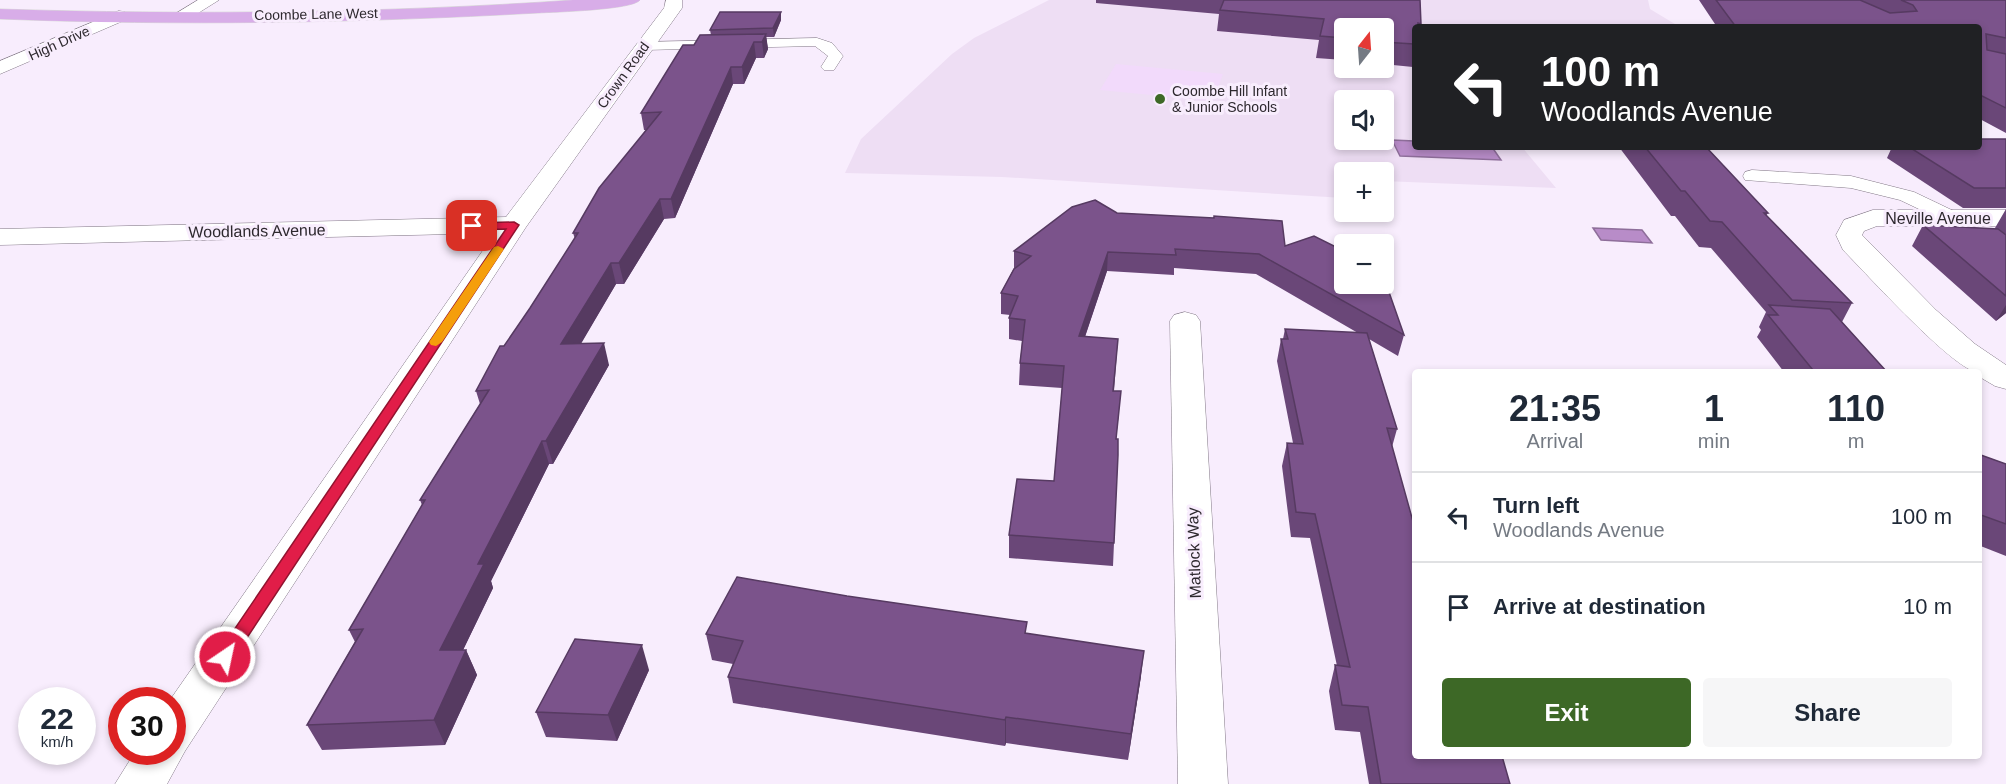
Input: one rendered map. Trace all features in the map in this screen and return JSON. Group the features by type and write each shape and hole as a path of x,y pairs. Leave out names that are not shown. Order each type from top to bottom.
{"main road":[{"name":"Coombe Lane West","path":"0,14 181,16 492,11 632,0"}],"street":[{"path":"181,16 211,0"},
{"name":"Crown Road","path":"514,225 673,9 674,0"},
{"name":"High Drive","path":"0,68 119,16"},
{"name":"Neville Avenue","path":"2006,218 1873,218 1853,226 1849,235 1853,244 1902,294 1959,347 1982,365 2006,379"},
{"path":"186,715 514,225"},
{"name":"Woodlands Avenue","path":"0,237 514,225"},
{"name":"Matlock Way","path":"1185,321 1203,784"},
{"path":"140,784 153,765"}],"lane":[{"path":"644,46 817,42 827,46 836,56 829,67"},
{"path":"1752,176 1820,178 1870,186 1907,196 1951,217"}],"shaded area":[{"name":"Coombe Hill Infant & Junior Schools","path":"1049,0 1648,0 1650,9 1675,24 1412,24 1412,150 1524,150 1556,188 1394,181 1394,162 1334,162 1334,197 1002,177 845,173 861,139 952,54 974,38"},
{"path":"1116,64 1223,74 1213,101 1100,90"},
{"path":"1394,140 1412,141 1412,150 1494,150 1501,160 1400,156"},
{"path":"1593,228 1642,230 1652,243 1601,240"}],"building":[{"path":"1224,0 1420,0 1421,24 1412,24 1412,44 1394,43 1394,18 1334,18 1334,37 1320,36 1324,19 1220,10"},
{"path":"1716,0 1860,0 1890,13 1917,11 1913,5 1901,0 2006,0 2006,38 1986,34 1987,50 2006,54 2006,108 1982,96 1982,24 1734,24"},
{"path":"720,12 781,12 773,28 710,30"},
{"path":"766,34 762,42 754,42 742,67 731,67 671,199 660,199 619,263 611,263 561,344 604,343 546,441 542,441 478,564 484,564 440,650 466,650 434,720 307,725 363,629 349,630 425,500 420,500 489,390 476,391 500,346 504,346 578,233 573,233 599,188 661,112 641,113 683,45 694,45 700,35"},
{"path":"1982,139 2006,139 2006,188 1974,188 1914,150 1982,150"},
{"path":"1647,150 1709,150 1768,213 1764,213 1852,303 1792,300 1722,222 1710,221 1685,191 1681,191"},
{"path":"1095,200 1117,213 1282,221 1285,246 1314,236 1334,246 1334,294 1390,294 1404,335 1259,254 1175,249 1176,255 1108,252 1079,336 1118,339 1113,391 1121,391 1116,439 1118,439 1118,455 1114,543 1009,535 1017,479 1054,481 1064,366 1020,363 1025,320 1009,318 1018,296 1001,293 1014,269 1031,256 1014,251 1072,207"},
{"path":"1923,225 1998,229 2006,235 2006,296"},
{"path":"1769,305 1830,309 1884,369 1812,369 1768,315 1778,315"},
{"path":"1285,329 1367,333 1397,429 1387,428 1412,518 1412,759 1503,759 1510,784 1381,784 1368,707 1342,705 1335,665 1350,667 1315,514 1296,512 1287,443 1303,444 1281,339 1288,339"},
{"path":"1982,455 2006,464 2006,524 1982,515"},
{"path":"737,577 847,596 1027,622 1025,633 1144,651 1131,734 1006,717 1005,720 728,677 743,641 706,634"},
{"path":"575,639 642,645 608,715 536,712"}],"slow traffic":[{"path":"436,342 498,249"}],"place":[{"name":"Coombe Hill Infant & Junior Schools","path":"1160,99"}],"route":[{"path":"225,657 514,225 472,226"}]}
